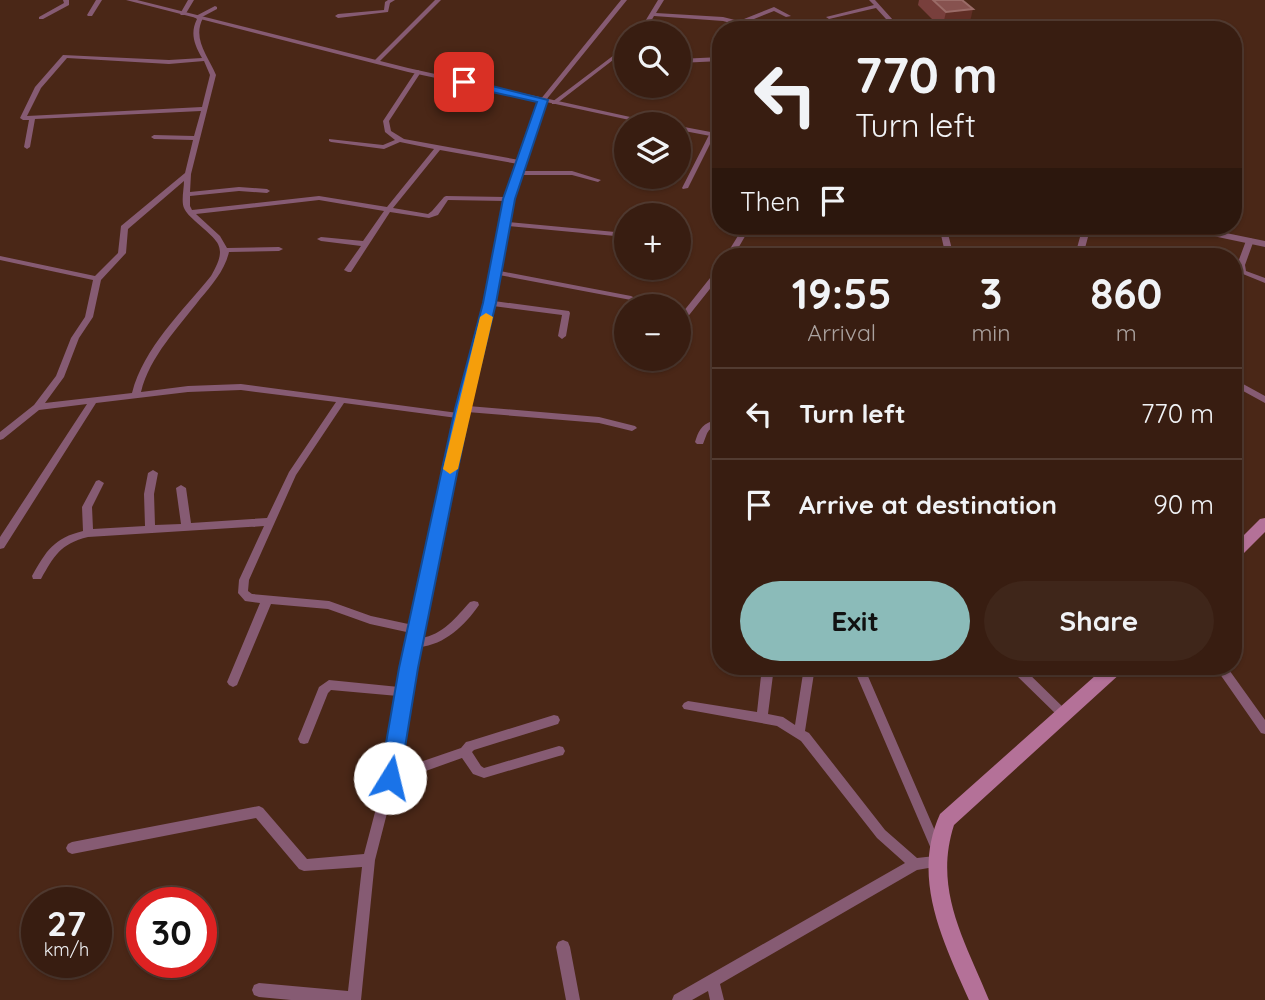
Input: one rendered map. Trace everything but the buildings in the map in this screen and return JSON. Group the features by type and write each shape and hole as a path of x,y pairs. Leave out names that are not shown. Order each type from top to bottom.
{"main road":[{"path":"1242,546 1265,523"},
{"path":"979,1000 943,914 935,855 946,820 1106,675"}],"street":[{"path":"41,18 67,4 66,0"},
{"path":"90,15 99,0"},
{"path":"129,0 418,72 614,115"},
{"path":"183,14 191,0"},
{"path":"338,16 386,11 388,2 392,0"},
{"path":"376,62 438,0"},
{"path":"259,990 354,999 369,860 390,778 416,630 462,412 490,303 509,199 518,168 548,102 624,0"},
{"path":"649,21 660,0"},
{"path":"829,17 873,1 890,20 886,21"},
{"path":"136,395 140,378 167,332 215,276 225,260 225,250 210,229 190,212 187,194 188,174 213,75 197,46 196,24 198,17 215,8"},
{"path":"743,21 774,9 788,16"},
{"path":"653,14 729,21"},
{"path":"205,109 77,114 32,120 23,118 47,74 65,56 169,62 206,59"},
{"path":"548,102 614,59"},
{"path":"691,60 712,59"},
{"path":"610,63 614,62"},
{"path":"418,72 386,121 388,132 400,140 518,168 572,173 598,180"},
{"path":"27,147 32,120"},
{"path":"691,130 712,134"},
{"path":"154,137 198,138"},
{"path":"331,140 383,147 400,140"},
{"path":"691,176 712,142"},
{"path":"348,270 388,210 439,148"},
{"path":"0,437 37,407 60,377 75,338 89,317 97,279 122,253 124,229 188,174"},
{"path":"187,194 239,189 267,191"},
{"path":"190,212 319,198 429,216 435,213 446,198 509,199"},
{"path":"504,224 614,234"},
{"path":"1225,235 1265,244"},
{"path":"321,239 366,244"},
{"path":"1242,262 1250,240"},
{"path":"225,250 279,249"},
{"path":"0,258 97,279"},
{"path":"495,272 614,295"},
{"path":"1242,272 1265,281"},
{"path":"691,307 712,281"},
{"path":"490,303 566,313 562,336"},
{"path":"37,407 92,403 136,395 241,387 341,401 598,420 632,428"},
{"path":"1242,387 1265,400"},
{"path":"341,401 292,474 244,580 243,593 249,598 329,605 370,620 416,630"},
{"path":"0,545 92,403"},
{"path":"700,442 703,428 712,425"},
{"path":"150,529 151,503 146,491 153,473"},
{"path":"88,533 87,507 99,483"},
{"path":"181,488 186,526"},
{"path":"37,576 57,542 88,533 268,522"},
{"path":"233,682 267,600"},
{"path":"414,643 429,644 439,640 474,606"},
{"path":"762,718 767,675"},
{"path":"799,733 809,675"},
{"path":"679,1000 935,855 861,675"},
{"path":"1023,675 1064,715"},
{"path":"1228,675 1261,713 1265,729"},
{"path":"304,739 323,690 329,685 404,692"},
{"path":"688,706 779,721 799,733 881,834 915,864"},
{"path":"390,778 465,752 470,746 554,720"},
{"path":"465,752 477,770 484,773 559,751"},
{"path":"72,848 259,812 264,814 304,865 369,860"},
{"path":"563,947 573,1000"},
{"path":"713,982 717,1000"}],"slow traffic":[{"path":"450,469 486,317"}],"route":[{"path":"390,778 404,692 463,409 490,303 509,199 543,100 464,82"}]}
